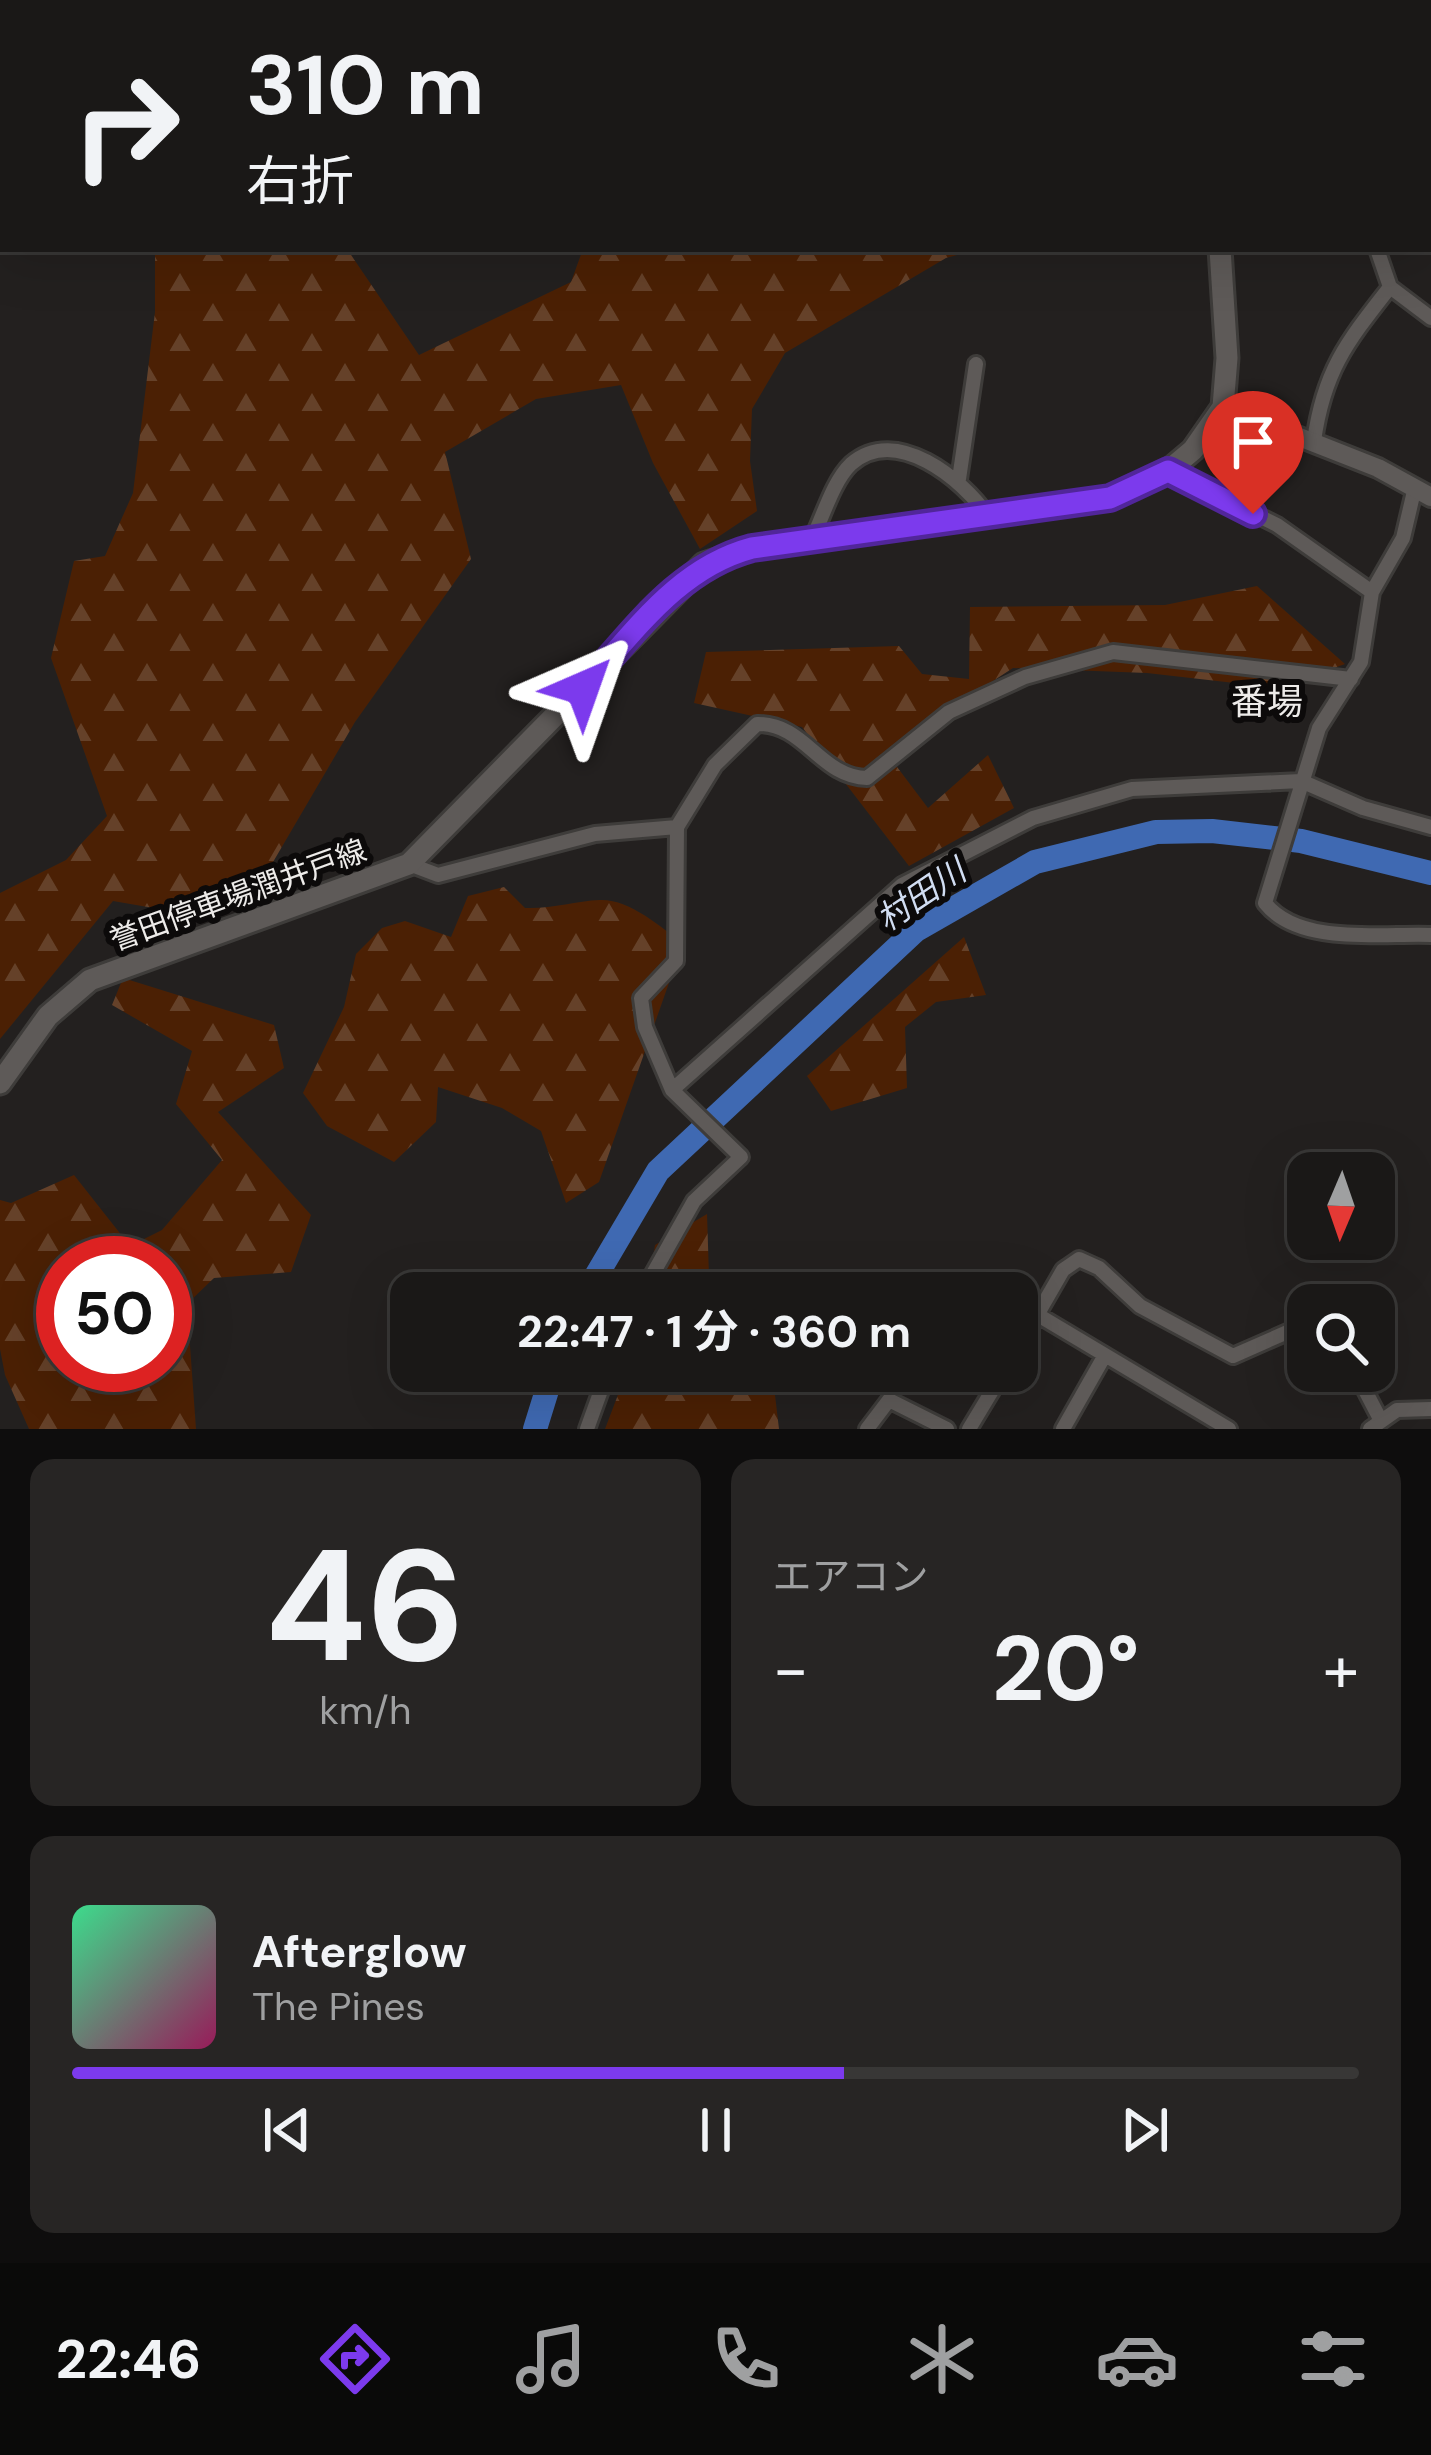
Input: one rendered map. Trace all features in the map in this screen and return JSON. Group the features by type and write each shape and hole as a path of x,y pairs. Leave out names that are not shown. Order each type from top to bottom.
{"main road":[{"path":"1220,252 1227,358 1223,406"},
{"name":"誉田停車場潤井戸線","path":"0,1082 48,1016 90,980 410,864 475,803 690,573 718,557 812,539 1110,498 1168,471 1193,450 1223,406"}],"street":[{"path":"1378,252 1390,287 1431,318"},
{"path":"1314,441 1320,401 1334,361 1390,287"},
{"path":"959,479 976,364"},
{"path":"1223,406 1314,441 1426,494 1372,592 1361,662 1319,728 1264,904 1274,915 1324,933 1431,935"},
{"path":"812,539 842,478 863,458 915,457 959,479 987,515"},
{"path":"1168,471 1277,525 1372,592"},
{"path":"654,1272 694,1202 741,1157 672,1090 641,1012 644,993 676,961 677,827 715,765 757,724 786,727 842,773 867,778 950,712 1025,677 1113,652 1351,679"},
{"path":"672,1090 902,885 1000,832 1132,789 1301,782 1363,808 1431,827"},
{"path":"410,864 438,875 481,868 595,833 677,827"},
{"path":"1229,1429 1038,1315 1063,1270 1079,1259 1099,1268 1140,1306 1233,1356 1287,1332"},
{"path":"1063,1429 1105,1354"},
{"path":"587,1429 600,1392"},
{"path":"969,1429 991,1392"},
{"path":"1362,1392 1375,1424 1397,1410 1431,1409"},
{"path":"867,1429 889,1400 947,1429"}],"green space":[{"path":"155,252 349,252 419,355 571,282 582,252 968,252 946,258 785,353 752,409 750,461 757,511 700,549 653,463 621,385 536,399 445,452 471,559 355,722 266,874 194,915 113,901 0,1039 0,893 66,860 107,816 51,658 74,561 105,556 133,493 155,312"},
{"path":"1257,586 1345,664 1279,688 1147,673 1013,668 885,751 928,808 988,755 1014,808 909,866 802,727 694,703 706,652 899,646 922,674 969,679 970,607 1165,605"},
{"path":"504,887 525,908 600,900 622,904 683,943 599,1182 566,1203 541,1131 502,1108 438,1087 436,1122 394,1162 327,1126 303,1093 344,1007 356,954 382,928 405,921 451,937 468,896"},
{"path":"964,937 986,995 936,1002 905,1027 907,1088 831,1111 807,1076"},
{"path":"123,978 274,1025 284,1068 218,1112 311,1215 291,1272 214,1278 192,1299 192,1236 150,1236 162,1230 222,1160 176,1104 192,1051 112,1005"},
{"path":"74,1175 122,1236 36,1236 36,1392 192,1392 192,1373 196,1429 29,1429 5,1375 0,1349 0,1200 11,1203"},
{"path":"707,1214 709,1272 651,1272 655,1245"},
{"path":"619,1392 775,1392 779,1429 605,1429"}],"waterway":[{"name":"村田川","path":"598,1272 658,1171 916,930 1035,862 1156,832 1212,831 1301,841 1431,873"},
{"name":"村田川","path":"535,1429 546,1392"}],"district":[{"name":"番場","path":"1267,701"}],"route":[{"path":"583,688 690,573 718,557 752,548 1110,498 1168,471 1253,514"}]}
